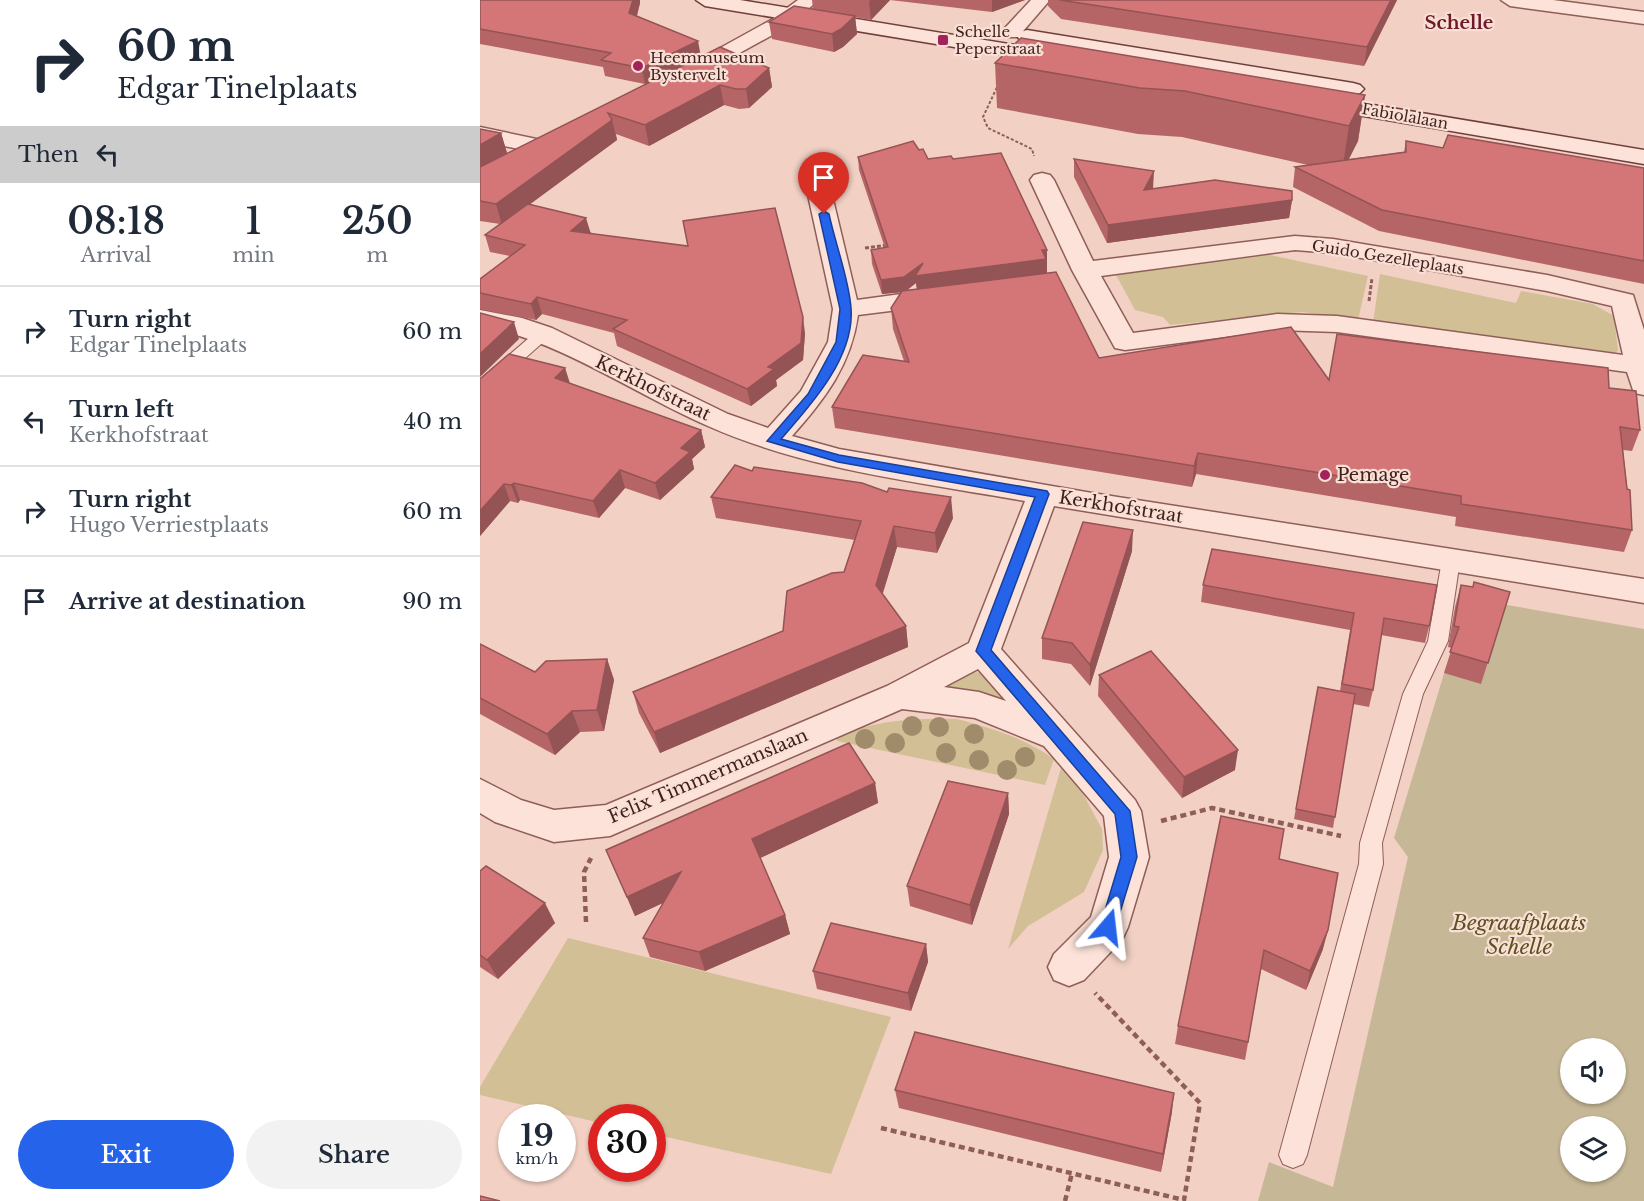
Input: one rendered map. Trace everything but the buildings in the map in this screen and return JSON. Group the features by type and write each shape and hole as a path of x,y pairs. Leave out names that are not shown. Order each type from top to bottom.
{"street":[{"name":"Fabiolalaan","path":"705,0 792,15 1004,40 1491,111"},
{"path":"668,83 718,59 792,15 810,0"},
{"name":"Fabiolalaan","path":"825,0 1004,40 1644,157"},
{"path":"1004,40 1041,0"},
{"path":"1510,0 1644,18"},
{"path":"480,134 548,142 511,161"},
{"name":"Guido Gezelleplaats","path":"1042,180 1080,276 1125,342 1277,322 1337,324 1641,376 1624,302 1555,285 1376,254 1295,243 1080,276"},
{"path":"773,441 813,395 841,342 846,309 820,195"},
{"path":"846,309 961,294"},
{"name":"Kerkhofstraat","path":"480,318 513,324 543,334 718,420 773,441 838,458 1042,494 1644,591"},
{"path":"1042,494 983,651 1122,811 1129,857 1108,927 1069,967"},
{"name":"Felix Timmermanslaan","path":"480,794 508,811 555,826 610,820 899,695 983,651"},
{"path":"899,695 979,705 1058,737"}],"lane":[{"path":"480,389 543,334"},
{"path":"1293,1155 1371,864 1371,843 1413,694 1438,641 1451,560"}],"path":[{"path":"1004,40 1016,67 995,88 984,117 988,128 1032,149 1042,180"},
{"path":"832,253 888,245"},
{"path":"1366,328 1376,254"},
{"path":"1125,830 1212,808 1371,843"},
{"path":"586,922 584,872 610,820"},
{"path":"881,1128 1184,1200 1200,1102 1069,967"},
{"path":"1065,1201 1071,1173"}],"shaded area":[{"path":"1265,254 1368,276 1358,320 1302,312 1170,325 1163,317 1135,310 1116,275"},
{"path":"1380,274 1516,303 1521,291 1593,304 1614,316 1618,351 1611,355 1373,323"},
{"path":"972,672 986,673 1008,695 1003,701 947,690 948,683"},
{"path":"957,719 1020,739 1054,759 1045,785 837,741 837,736 881,723"},
{"path":"1061,768 1082,792 1102,829 1103,850 1084,892 1028,926 1008,949"},
{"path":"568,938 891,1017 831,1174 666,1137 666,1104 588,1104 588,1120 576,1117 576,1104 519,1104 480,1095 480,1087"}],"green space":[{"name":"Begraafplaats Schelle","path":"1467,598 1644,629 1644,1201 1258,1201 1269,1162 1333,1187 1408,857 1394,838"}],"place":[{"name":"Schelle Peperstraat","path":"943,40"},
{"name":"Heemmuseum Bystervelt","path":"638,66"},
{"name":"Pemage","path":"1325,475"}],"district":[{"name":"Schelle","path":"1459,23"}],"route":[{"path":"824,214 846,309 841,342 813,395 773,441 838,458 1042,494 983,651 1122,811 1129,857 1108,927"}]}
